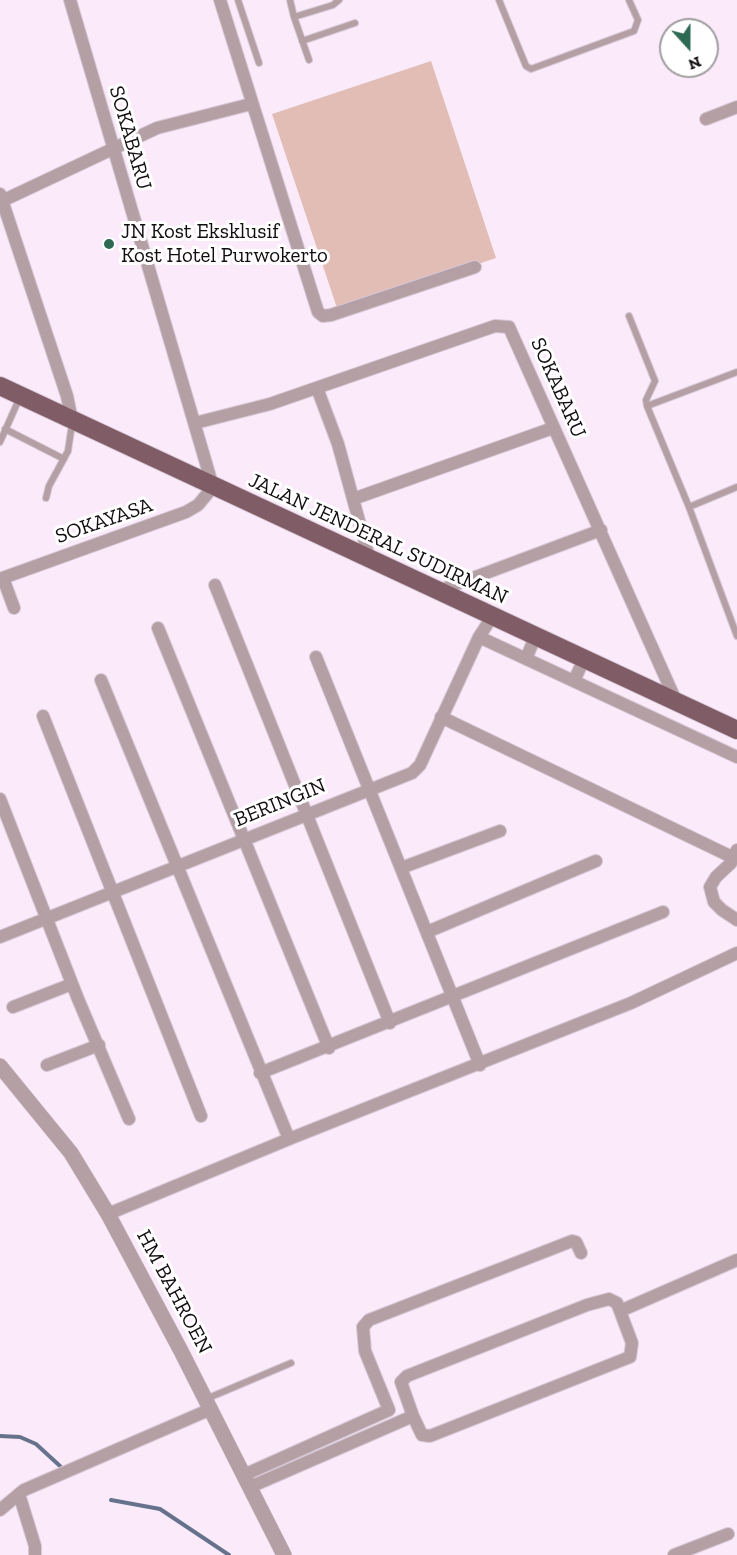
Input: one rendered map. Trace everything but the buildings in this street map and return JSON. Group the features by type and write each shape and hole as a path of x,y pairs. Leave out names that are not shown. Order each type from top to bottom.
{"main road":[{"name":"JALAN JENDERAL SUDIRMAN","path":"0,387 737,730"}],"street":[{"name":"SOKABARU","path":"70,0 213,487"},
{"path":"220,0 315,306 323,316 475,267"},
{"path":"72,420 67,396 1,198 114,147 180,121 251,104"},
{"path":"705,119 737,107"},
{"name":"SOKABARU","path":"195,423 270,404 474,333 504,326 512,332 676,701"},
{"path":"317,387 338,444 370,561"},
{"path":"353,499 553,428"},
{"name":"SOKAYASA","path":"1,579 186,512 198,505 213,487"},
{"path":"438,591 601,530"},
{"path":"1,579 14,608"},
{"path":"215,585 390,1023"},
{"name":"BERINGIN","path":"0,937 416,770 479,637 492,617"},
{"path":"158,628 329,1048"},
{"path":"479,637 737,757"},
{"path":"526,659 536,637"},
{"path":"316,657 480,1065"},
{"path":"574,681 584,659"},
{"path":"101,680 260,1073 289,1139"},
{"path":"43,716 201,1116"},
{"path":"441,717 735,854 731,863 711,882 710,887 714,902 737,920"},
{"path":"0,799 72,984 129,1119"},
{"path":"401,868 500,831"},
{"path":"427,932 596,861"},
{"path":"260,1073 329,1048 663,912"},
{"path":"108,1214 289,1139 480,1065 631,1003 737,953"},
{"path":"14,1007 72,984"},
{"path":"47,1065 99,1045"},
{"name":"HM BAHROEN","path":"0,1066 71,1153 108,1214 284,1555"},
{"path":"247,1481 389,1410 365,1351 363,1327 369,1320 572,1241 576,1242 581,1253"},
{"path":"621,1311 737,1260"},
{"path":"614,1299 621,1311 632,1343 630,1357 430,1436 422,1435 413,1416 401,1382 407,1376 606,1300 614,1299"},
{"path":"0,1510 33,1484 208,1404"},
{"path":"247,1481 413,1416"},
{"path":"19,1494 35,1546 35,1555"},
{"path":"674,1555 728,1534"}],"lane":[{"path":"238,0 259,63"},
{"path":"290,0 309,60"},
{"path":"294,17 333,5 339,0"},
{"path":"500,0 526,66 531,69 634,31 638,20 629,0"},
{"path":"302,41 355,23"},
{"path":"629,316 654,381 646,400 647,406 689,507 737,636"},
{"path":"647,406 737,372"},
{"path":"0,442 20,396"},
{"path":"46,498 49,486 69,446 72,420"},
{"path":"6,429 64,459"},
{"path":"689,507 737,487"},
{"path":"729,615 737,611"},
{"path":"208,1404 291,1363"}],"shaded area":[{"path":"431,61 496,258 338,311 272,114"}],"waterway":[{"path":"0,1436 20,1437 36,1444 60,1466"},
{"path":"111,1500 160,1509 229,1555"}],"place":[{"name":"JN Kost Eksklusif Kost Hotel Purwokerto","path":"109,244"}]}
